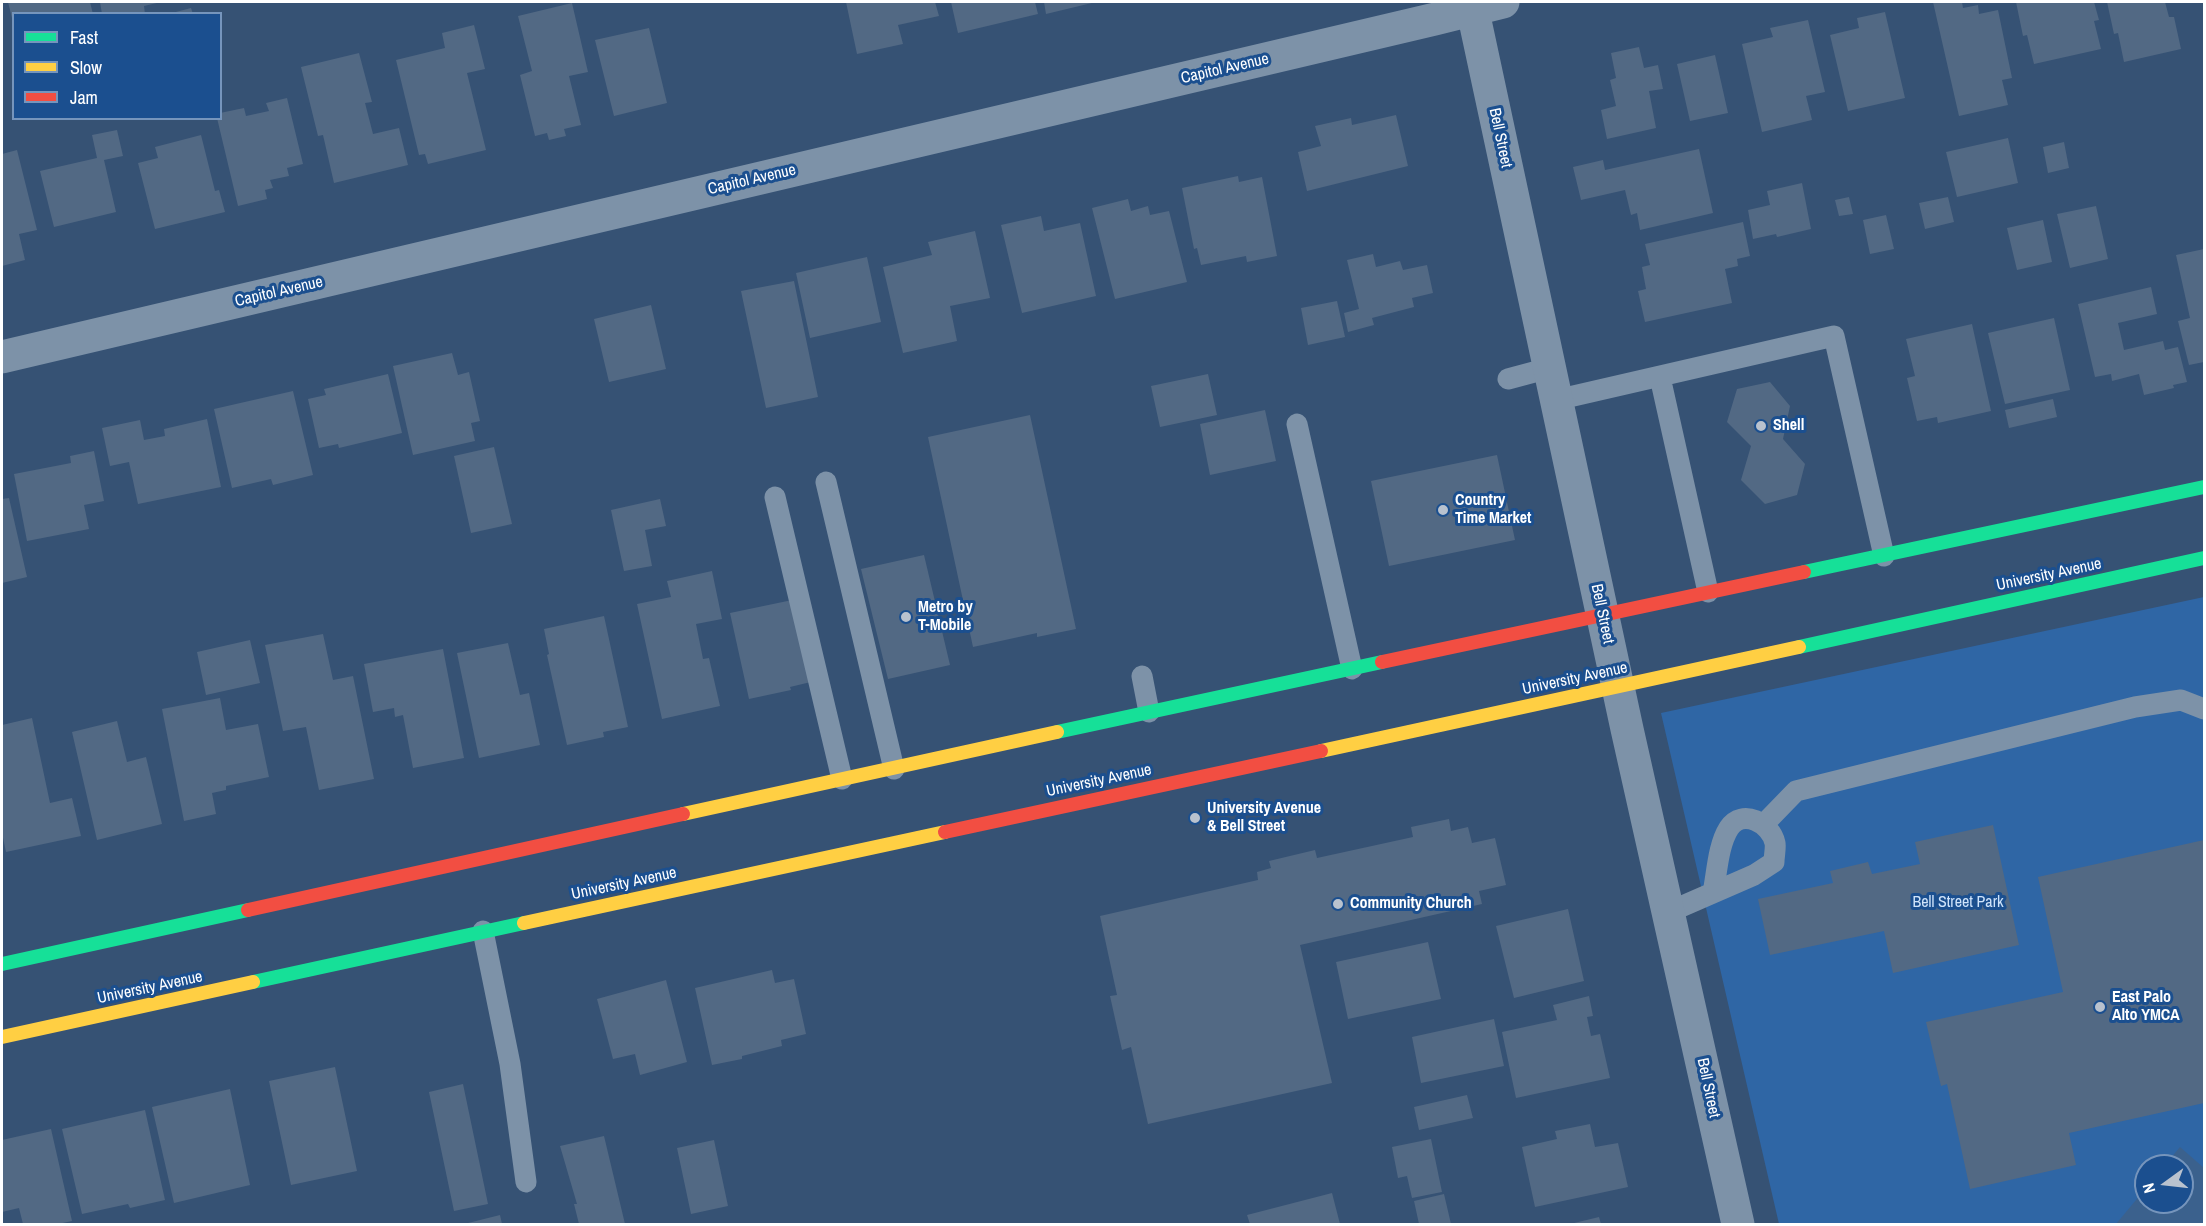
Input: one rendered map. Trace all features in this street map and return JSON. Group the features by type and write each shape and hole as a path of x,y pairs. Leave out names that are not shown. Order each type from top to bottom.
{"main road":[{"path":"2,964 1149,712 2205,487"},
{"name":"University Avenue","path":"2,1037 2205,558"}],"street":[{"name":"Capitol Avenue","path":"2,357 1482,4"},
{"name":"Bell Street","path":"1482,4 1549,368 1738,1224"}],"lane":[{"path":"1556,400 1834,336 1884,556"},
{"path":"1508,379 1549,368"},
{"path":"1660,377 1708,592"},
{"path":"1297,424 1352,669"},
{"path":"826,482 894,769"},
{"path":"775,497 842,779"},
{"path":"1142,676 1149,712"},
{"path":"1764,824 1796,791 2135,707 2181,700 2205,709"},
{"path":"1669,912 1713,893 1754,875 1774,862 1774,842 1764,824 1748,818 1738,819 1729,828 1722,846 1713,893"},
{"path":"483,931 510,1064 526,1182"}],"green space":[{"name":"Bell Street Park","path":"2204,597 2204,1224 1779,1224 1661,713"}],"shaded area":[{"path":"2180,1147 2188,1154 2174,1154"},
{"path":"2194,1159 2204,1168 2204,1224 2116,1224 2134,1202 2134,1214 2194,1214"}],"building":[{"path":"8,2 90,2 92,12 12,12 12,18"},
{"path":"100,2 161,2 144,6 145,12 102,12"},
{"path":"846,2 935,2 939,16 898,25 903,44 857,54"},
{"path":"951,2 1035,2 1038,14 958,33"},
{"path":"1044,2 1096,2 1046,14"},
{"path":"1933,2 1962,2 1963,8 1978,5 1979,14 1998,10 2012,78 2002,80 2008,105 1959,116"},
{"path":"2016,2 2094,2 2099,20 2094,21 2101,49 2034,64 2027,35 2023,36"},
{"path":"2107,2 2165,2 2169,17 2174,17 2181,49 2124,62 2118,33 2114,34"},
{"path":"572,3 588,72 569,76 581,125 564,129 566,136 549,140 547,133 535,136 520,75 532,71 518,16"},
{"path":"191,8 192,12 176,12"},
{"path":"1885,12 1905,98 1848,111 1830,35 1859,28 1857,18"},
{"path":"1808,20 1825,92 1806,96 1812,120 1762,132 1742,44 1773,37 1770,28"},
{"path":"474,25 485,69 467,73 486,150 428,164 425,154 419,155 396,60 445,48 442,33"},
{"path":"649,28 667,103 614,116 595,40"},
{"path":"1639,47 1644,68 1658,65 1663,89 1649,91 1656,128 1607,139 1601,110 1616,106 1610,80 1616,78 1611,53"},
{"path":"359,53 372,102 365,103 373,134 399,128 408,165 334,183 323,135 318,136 301,67"},
{"path":"1715,55 1728,113 1690,121 1677,64"},
{"path":"287,98 303,164 287,168 289,176 270,180 273,188 265,190 267,199 238,206 217,120 222,120 222,113 244,108 246,116 269,111 266,103"},
{"path":"1396,115 1408,166 1307,191 1298,152 1321,146 1315,126 1351,118 1352,125"},
{"path":"117,130 123,156 104,160 116,212 54,227 40,171 97,158 92,135"},
{"path":"201,135 215,191 219,190 225,212 155,229 138,163 158,158 155,147"},
{"path":"2008,138 2018,183 1957,197 1946,152"},
{"path":"2064,142 2069,168 2048,173 2043,147"},
{"path":"1699,149 1713,213 1640,230 1637,213 1631,215 1625,190 1581,200 1573,167 1603,160 1605,170"},
{"path":"17,150 37,230 19,234 25,260 2,266 2,154"},
{"path":"1238,176 1239,182 1262,177 1277,256 1247,262 1246,256 1201,265 1197,248 1194,249 1182,188"},
{"path":"1802,183 1811,229 1777,237 1776,234 1753,239 1748,210 1770,205 1767,191"},
{"path":"1849,197 1853,214 1839,216 1835,200"},
{"path":"1948,197 1954,222 1925,229 1919,203"},
{"path":"1128,199 1131,211 1148,206 1150,215 1169,211 1187,282 1115,299 1092,208"},
{"path":"2096,206 2108,259 2070,268 2057,214"},
{"path":"1886,215 1894,249 1870,254 1863,220"},
{"path":"1041,216 1044,231 1080,223 1096,296 1022,313 1001,225"},
{"path":"2043,220 2052,262 2017,270 2007,228"},
{"path":"1743,222 1750,256 1737,259 1738,266 1725,269 1732,303 1645,322 1638,291 1646,289 1642,267 1650,265 1645,244"},
{"path":"975,231 990,298 950,306 957,341 903,353 883,267 932,255 928,242"},
{"path":"2204,249 2204,362 2189,365 2178,321 2190,318 2176,255"},
{"path":"1373,254 1376,267 1400,261 1403,270 1427,265 1433,293 1412,298 1414,307 1372,318 1374,325 1348,332 1344,313 1359,309 1347,260"},
{"path":"867,257 881,322 810,338 796,273"},
{"path":"794,281 818,397 766,408 741,291"},
{"path":"2151,287 2157,314 2118,323 2124,350 2163,341 2165,350 2178,347 2187,382 2173,385 2174,388 2144,395 2139,374 2112,381 2111,374 2095,377 2078,304"},
{"path":"1337,301 1345,337 1308,345 1301,308"},
{"path":"651,305 666,369 609,382 594,319"},
{"path":"2054,318 2070,390 2005,404 1988,333"},
{"path":"1972,324 1991,411 1938,423 1937,417 1917,421 1907,378 1915,376 1906,339"},
{"path":"452,353 458,375 469,372 480,421 471,423 475,441 413,455 393,366"},
{"path":"388,374 402,433 339,448 338,444 319,448 308,399 326,395 324,389"},
{"path":"1208,374 1217,415 1160,427 1151,386"},
{"path":"1770,382 1790,406 1783,439 1805,464 1797,495 1765,504 1741,480 1751,446 1727,422 1737,389"},
{"path":"293,391 313,475 273,485 271,479 232,488 214,409"},
{"path":"2053,399 2057,417 2009,428 2005,410"},
{"path":"1265,410 1276,461 1210,475 1200,424"},
{"path":"1030,415 1076,629 1037,637 1037,633 973,647 928,437"},
{"path":"207,419 221,487 138,504 129,462 110,466 102,428 140,420 144,440 165,436 164,429"},
{"path":"494,447 512,524 471,533 454,456"},
{"path":"94,451 104,501 84,505 89,529 27,541 14,474 71,463 70,456"},
{"name":"Country Time Market","path":"1497,455 1515,540 1389,566 1371,481"},
{"path":"9,498 27,577 2,583 2,499"},
{"path":"660,499 666,526 645,530 652,566 624,571 611,510"},
{"name":"Metro by T-Mobile","path":"924,555 950,665 888,679 861,569"},
{"path":"712,571 722,619 696,624 703,659 709,658 720,706 662,719 637,604 671,597 667,581"},
{"path":"797,599 815,681 790,687 791,690 749,699 730,613"},
{"path":"604,616 628,727 603,732 604,737 567,745 547,655 549,654 544,629"},
{"path":"323,634 333,680 353,676 374,779 319,790 306,727 283,731 265,645"},
{"path":"250,640 260,683 206,695 197,652"},
{"path":"508,643 520,695 529,693 540,745 479,758 457,653"},
{"path":"443,649 464,758 413,768 403,715 395,717 394,708 373,712 364,664"},
{"path":"220,698 226,730 258,724 269,777 226,786 226,790 212,793 216,814 184,821 162,709"},
{"path":"32,718 50,803 72,798 81,836 6,852 2,833 2,725"},
{"path":"117,721 127,762 146,757 162,824 97,840 72,732"},
{"path":"1449,819 1451,831 1468,827 1472,843 1495,838 1506,885 1479,891 1482,904 1300,945 1332,1083 1148,1124 1131,1047 1122,1050 1110,996 1117,995 1100,916 1258,880 1257,872 1271,868 1269,861 1315,850 1317,858 1413,837 1411,827"},
{"path":"1993,825 2019,945 1893,973 1884,931 1770,955 1758,899 1833,883 1830,871 1868,862 1872,874 1920,864 1915,842"},
{"name":"East Palo Alto YMCA","path":"2204,840 2204,1103 2069,1133 2076,1165 1970,1189 1947,1084 1941,1086 1926,1022 2063,992 2038,877"},
{"path":"1568,909 1584,981 1514,998 1496,926"},
{"path":"1428,942 1441,999 1348,1019 1336,962"},
{"path":"772,970 775,983 794,979 806,1034 781,1040 782,1046 742,1056 742,1059 712,1065 695,988"},
{"path":"666,980 687,1062 640,1075 635,1054 613,1059 597,999"},
{"path":"1589,996 1593,1016 1587,1017 1591,1036 1600,1034 1610,1078 1516,1098 1502,1032 1557,1020 1553,1005"},
{"path":"1494,1019 1504,1066 1421,1083 1412,1037"},
{"path":"335,1067 357,1171 291,1185 269,1081"},
{"path":"463,1084 488,1204 454,1211 429,1092"},
{"path":"230,1089 250,1185 174,1203 152,1107"},
{"path":"1467,1095 1473,1118 1419,1130 1414,1107"},
{"path":"145,1110 165,1200 130,1208 128,1204 82,1214 62,1129"},
{"path":"1590,1124 1595,1147 1618,1143 1628,1187 1535,1207 1522,1147 1557,1139 1555,1131"},
{"path":"51,1129 72,1221 58,1224 23,1224 19,1208 2,1212 2,1140"},
{"path":"604,1136 625,1224 579,1224 574,1204 577,1204 560,1146"},
{"path":"1431,1139 1442,1192 1412,1198 1407,1176 1398,1178 1392,1147"},
{"path":"714,1140 728,1206 691,1214 677,1148"},
{"path":"1332,1193 1340,1224 1250,1224 1247,1215"},
{"path":"1444,1194 1451,1224 1419,1224 1414,1201"},
{"path":"500,1215 502,1224 464,1224"},
{"path":"1599,1217 1601,1224 1570,1224"}],"traffic: fast":[{"path":"1804,572 2204,487"},
{"path":"1799,647 2204,558"},
{"path":"1057,732 1382,662"},
{"path":"2,964 248,910"},
{"path":"253,982 524,923"}],"traffic: slow":[{"path":"1321,751 1799,647"},
{"path":"683,814 1057,732"},
{"path":"524,923 945,832"},
{"path":"2,1037 253,982"}],"traffic: jam":[{"path":"1382,662 1804,572"},
{"path":"945,832 1321,751"},
{"path":"248,910 683,814"}],"place":[{"name":"Shell","path":"1761,426"},
{"name":"Country Time Market","path":"1443,510"},
{"name":"Metro by T-Mobile","path":"906,617"},
{"name":"University Avenue & Bell Street","path":"1195,818"},
{"name":"Community Church","path":"1338,904"},
{"name":"East Palo Alto YMCA","path":"2100,1007"}]}
